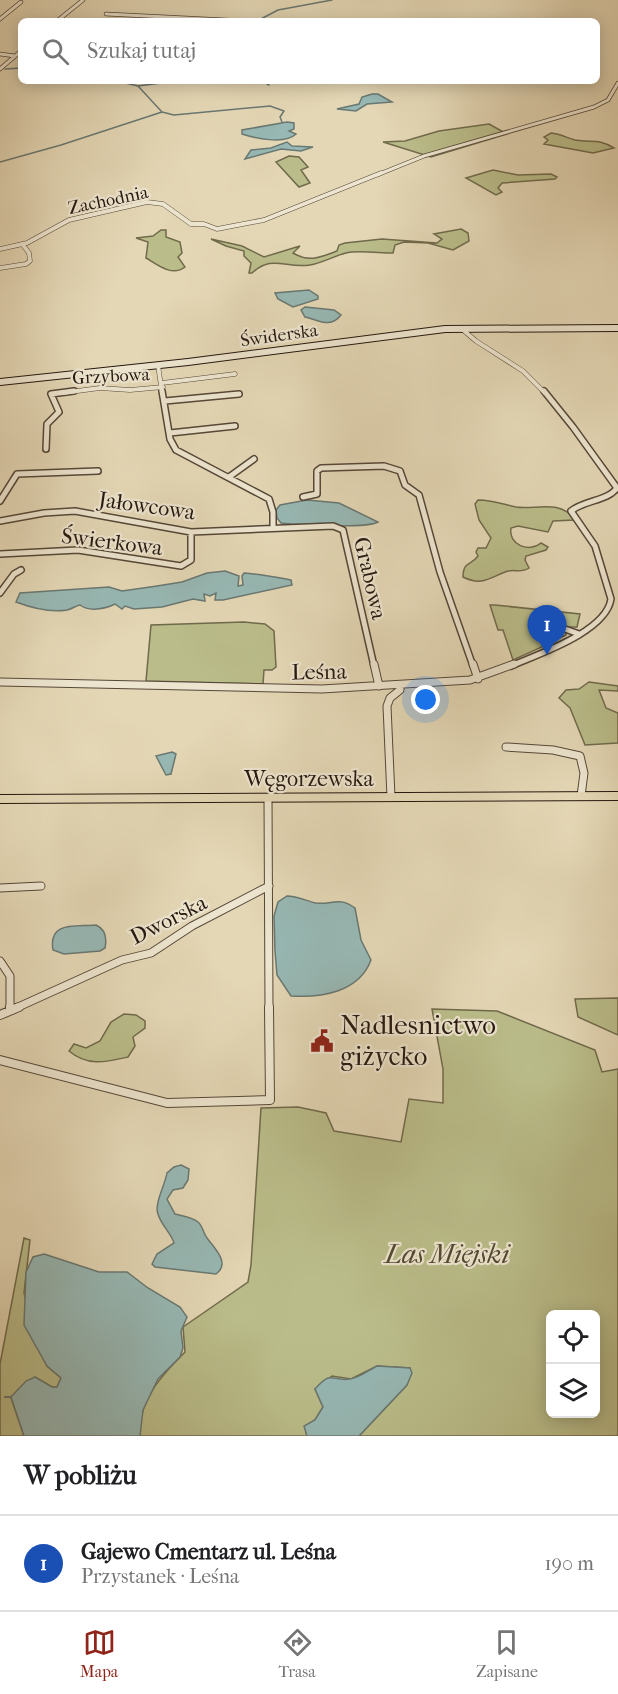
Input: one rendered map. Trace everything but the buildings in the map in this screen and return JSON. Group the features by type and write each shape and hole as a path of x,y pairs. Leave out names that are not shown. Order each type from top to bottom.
{"main road":[{"name":"Węgorzewska","path":"0,799 618,796"}],"street":[{"path":"61,18 83,0"},
{"path":"0,19 21,2"},
{"path":"106,14 185,18"},
{"path":"0,54 15,56"},
{"path":"0,68 18,54"},
{"name":"Zachodnia","path":"0,249 23,244 69,220 147,202 163,204 189,223 204,224 217,229 264,220 424,156 594,107 608,100 618,83"},
{"path":"0,268 26,264 31,258 23,244"},
{"name":"Świderska","path":"0,382 158,365 411,333 462,329 618,328"},
{"name":"Leśna","path":"0,682 322,689 478,679 579,634 607,610 611,599 595,546 571,512 578,506 615,493 617,488 576,430 534,381 462,329"},
{"path":"158,365 171,441 176,450 269,499 273,512 273,527"},
{"path":"162,385 235,375"},
{"name":"Grzybowa","path":"46,449 47,424 59,412 51,394 100,388 130,390 162,385"},
{"path":"165,401 239,394"},
{"path":"170,433 235,426"},
{"path":"229,477 254,459"},
{"path":"303,497 317,494 317,471 321,468 384,466 400,471 405,485 419,495 425,522 478,679"},
{"path":"0,501 8,495 12,479 17,474 98,471"},
{"name":"Jałowcowa","path":"0,521 44,513 75,511 191,532 291,528"},
{"name":"Grabowa","path":"291,528 333,526 343,530 379,686"},
{"name":"Świerkowa","path":"0,554 78,550 182,566 191,560 191,532"},
{"path":"0,593 14,574 21,570"},
{"path":"565,629 579,634"},
{"path":"392,797 387,706 390,698 400,690 400,685"},
{"path":"506,747 553,750 580,756 584,773 581,796"},
{"path":"0,1060 167,1103 270,1100 268,798"},
{"path":"0,888 41,886"},
{"name":"Dworska","path":"0,1015 122,960 151,952 192,926 269,886"},
{"path":"0,962 4,963 8,972 10,1010"}],"green space":[{"path":"489,124 507,134 431,157 383,142 405,141 439,131"},
{"path":"551,133 575,140 599,142 614,148 593,153 544,144 548,140 544,137"},
{"path":"289,156 299,157 308,167 301,170 310,183 299,187 276,162"},
{"path":"493,170 518,175 551,174 557,177 502,183 498,188 502,192 496,195 466,178"},
{"path":"461,229 468,233 469,241 453,250 428,243 404,242 395,245 393,253 350,252 310,265 266,264 252,273 249,273 251,263 244,256 244,251 211,239 242,246 264,257 300,246 293,253 310,258 337,251 339,245 345,243 382,239 437,243 442,239 434,234"},
{"path":"161,230 166,230 166,237 180,242 182,253 178,257 185,267 180,270 165,269 146,258 148,242 136,238 153,236"},
{"path":"478,500 523,508 556,507 569,514 574,520 553,521 548,532 518,526 511,528 513,539 520,546 531,547 541,543 548,547 546,550 526,556 525,560 529,568 526,570 508,571 480,581 469,580 463,577 464,568 478,556 476,552 478,548 486,548 491,538 479,520 475,504"},
{"path":"490,605 580,614 577,627 565,627 566,635 513,660 503,630 498,630"},
{"path":"244,622 265,624 274,631 276,667 272,670 264,670 263,684 146,681 151,625"},
{"path":"589,682 618,686 618,691 599,690 606,708 618,713 618,743 585,745 570,708 559,698 566,690 579,689"},
{"path":"618,998 618,1035 578,1017 575,999"},
{"name":"Las Miejski","path":"432,1009 497,1011 595,1050 602,1072 618,1069 618,1436 359,1436 407,1385 410,1368 377,1366 351,1379 332,1376 315,1389 323,1407 315,1420 305,1426 307,1436 140,1436 140,1423 147,1400 160,1379 185,1352 183,1327 248,1282 261,1108 298,1107 326,1113 334,1131 401,1142 409,1099 443,1103 443,1069"},
{"path":"124,1014 136,1015 145,1021 145,1028 133,1037 135,1046 128,1057 97,1062 83,1059 69,1051 74,1044 86,1048 100,1041 111,1022"},
{"path":"24,1238 30,1240 24,1293 41,1353 47,1366 61,1378 57,1387 52,1387 35,1377 11,1398 24,1436 0,1436 0,1364"}],"water":[{"path":"378,94 392,102 367,104 356,111 337,109 359,104 362,97"},
{"path":"287,122 294,123 294,129 289,131 296,134 285,139 269,140 242,134 242,130"},
{"path":"287,142 292,146 313,147 301,151 281,149 245,159 251,150 271,148"},
{"path":"309,290 318,296 318,299 293,307 278,299 275,293"},
{"path":"305,307 334,310 341,315 328,323 305,317 301,310"},
{"path":"307,500 339,503 378,522 350,526 291,524 281,523 277,518 276,510 280,505"},
{"path":"225,571 239,576 238,586 243,585 244,573 291,580 292,585 223,600 215,600 216,593 210,596 204,594 205,601 193,599 162,607 134,609 125,606 122,609 115,604 97,609 80,605 67,610 54,611 16,602 20,593 109,587 122,591 182,582 207,573"},
{"path":"172,752 176,754 171,774 166,775 156,756"},
{"path":"287,896 316,903 344,902 355,908 361,940 371,960 365,971 349,986 327,994 291,996 277,975 275,951 274,916 278,902"},
{"path":"96,925 103,931 105,937 105,948 100,951 64,954 53,950 55,934 59,930 72,926"},
{"path":"181,1165 189,1169 188,1180 183,1188 173,1190 167,1199 175,1214 193,1219 201,1225 222,1260 220,1270 216,1274 155,1267 152,1264 157,1254 174,1243 159,1218 157,1205 167,1173"},
{"path":"44,1254 99,1272 127,1272 180,1307 187,1317 181,1331 183,1348 180,1357 158,1379 143,1410 140,1436 24,1436 11,1397 26,1381 35,1377 52,1387 57,1387 61,1378 47,1366 24,1325 26,1272 33,1257"},
{"path":"377,1366 410,1368 412,1373 407,1385 359,1436 307,1436 304,1426 315,1420 323,1407 315,1389 325,1379 353,1378"}],"waterway":[{"path":"263,18 278,10 332,0"},
{"path":"5,69 18,68"},
{"path":"130,84 138,86"},
{"path":"138,86 154,84"},
{"path":"138,86 162,112"},
{"path":"162,112 174,115 270,106 284,111 280,117 282,122"},
{"path":"0,162 162,112"},
{"path":"5,1397 11,1397"}],"place":[{"name":"Gajewo Cmentarz ul. Leśna","path":"547,655"},
{"name":"Nadlesnictwo giżycko","path":"322,1041"}]}
